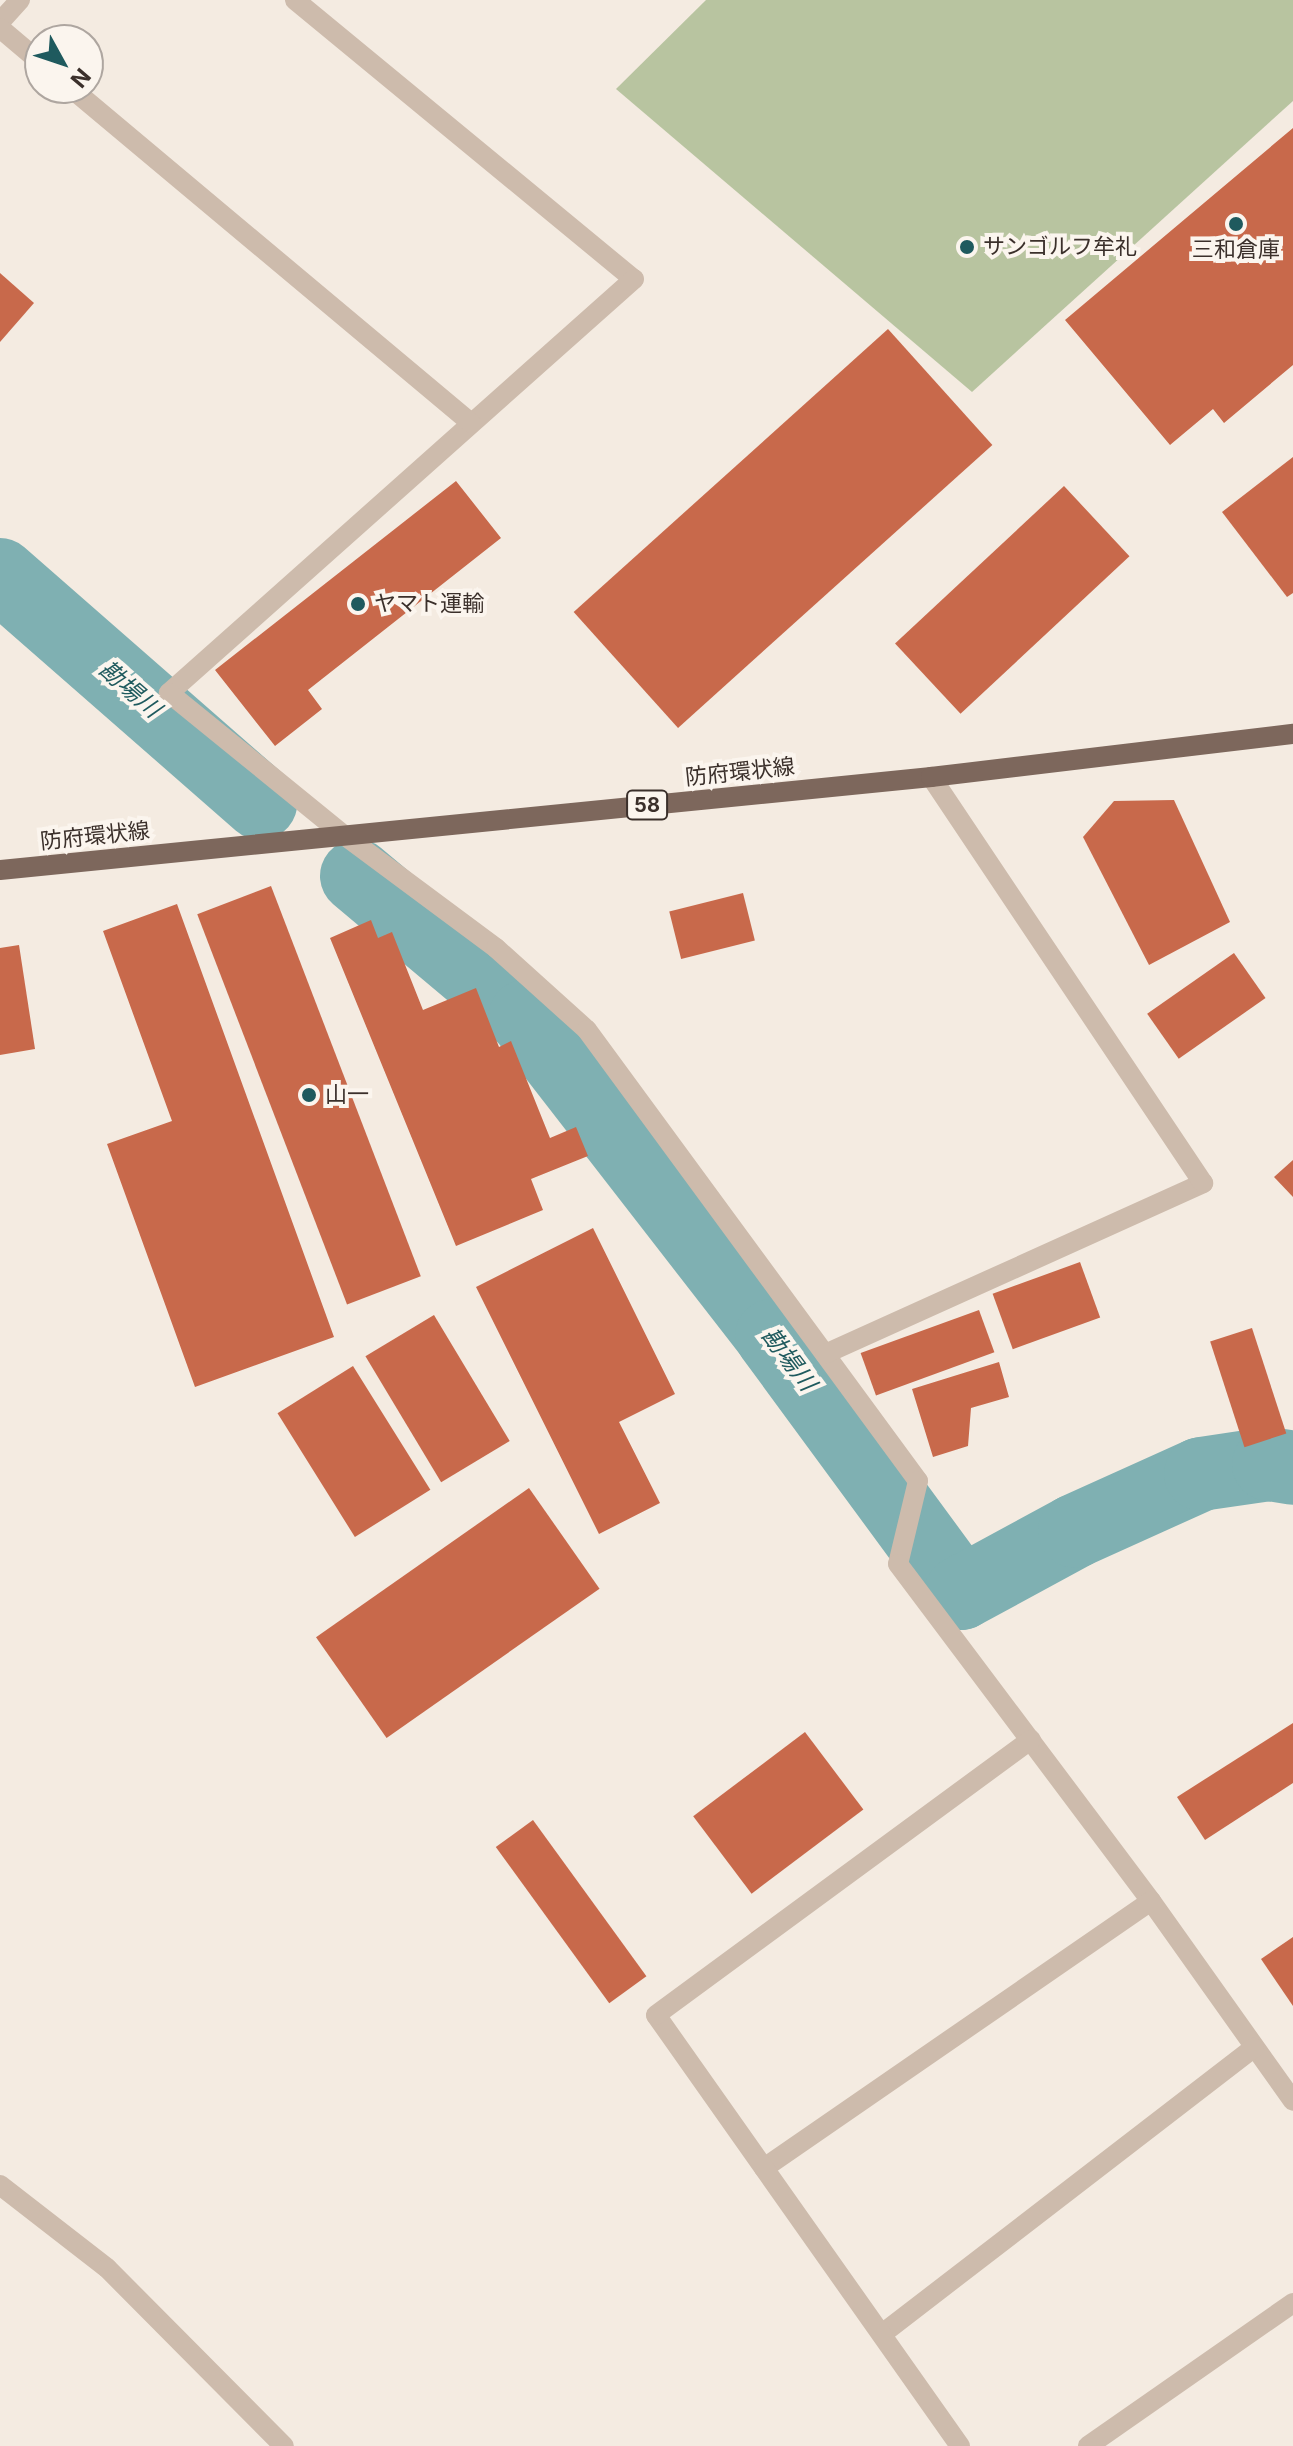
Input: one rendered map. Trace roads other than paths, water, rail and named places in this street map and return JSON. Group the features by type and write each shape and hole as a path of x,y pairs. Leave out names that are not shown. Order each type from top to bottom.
{"main road":[{"name":"防府環状線","path":"0,870 931,777 1293,734"}],"street":[{"path":"0,22 20,0"},
{"path":"295,0 634,279 169,693 344,835 496,948 587,1030 918,1481 898,1564 1151,1901 1293,2101"},
{"path":"0,28 24,48"},
{"path":"90,104 471,423"},
{"path":"825,1354 1203,1183 931,777"},
{"path":"960,2446 656,2015 1031,1740"},
{"path":"764,2168 1151,1901"},
{"path":"882,2334 1254,2048"},
{"path":"0,2185 107,2268 284,2446"},
{"path":"1088,2446 1293,2303"}],"waterway":[{"name":"勘場川","path":"0,575 260,803"},
{"name":"勘場川","path":"357,876 525,1017 772,1336 961,1593 1075,1531 1201,1474 1269,1464 1293,1468"}],"place":[{"name":"三和倉庫","path":"1236,224"},
{"name":"サンゴルフ牟礼","path":"967,247"},
{"name":"ヤマト運輸","path":"358,604"},
{"name":"山一","path":"309,1095"}]}
